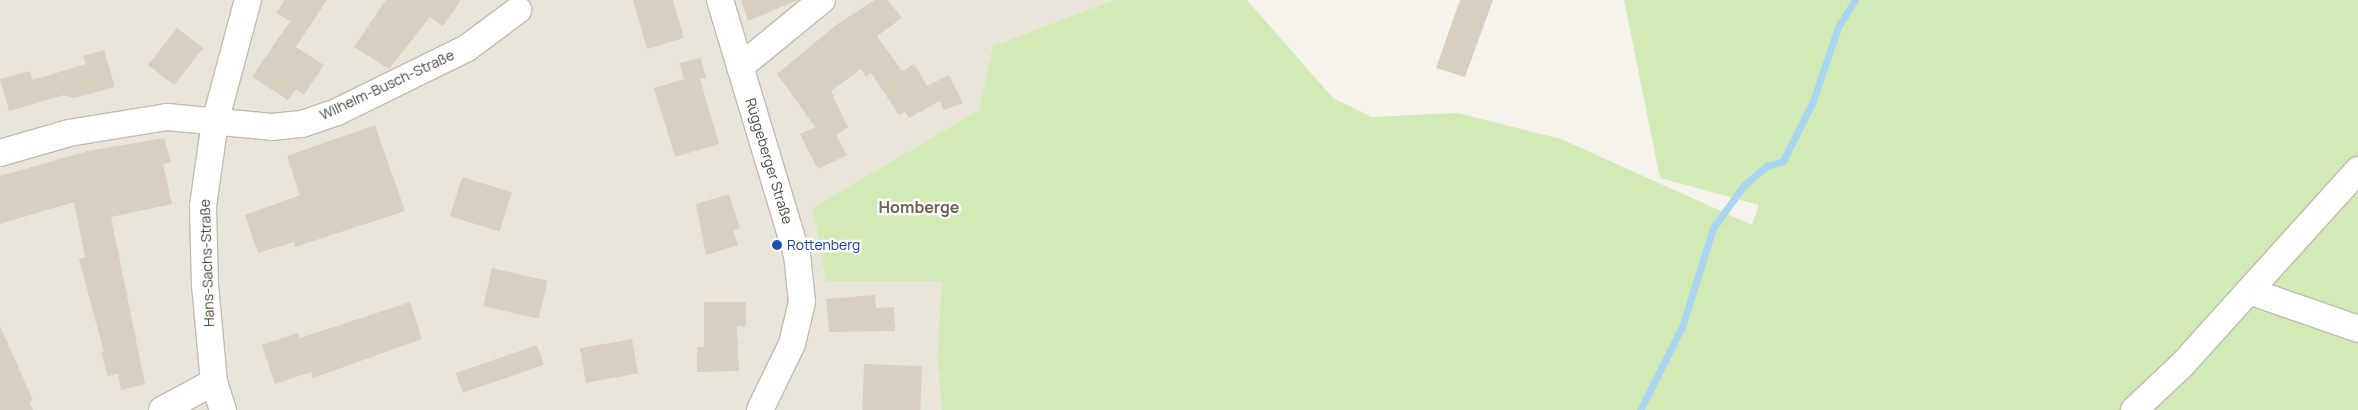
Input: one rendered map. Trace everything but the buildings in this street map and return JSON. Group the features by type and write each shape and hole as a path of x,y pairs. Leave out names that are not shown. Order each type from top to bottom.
{"street":[{"name":"Hans-Sachs-Straße","path":"223,410 214,382 205,285 203,206 215,122 248,0"},
{"name":"Rüggeberger Straße","path":"720,0 797,255 802,302 792,344 763,409"},
{"path":"740,67 822,0"},
{"name":"Wilhelm-Busch-Straße","path":"0,153 69,133 167,117 272,127 302,124 337,112 467,48 518,10"},
{"path":"2134,410 2182,365 2358,170"},
{"path":"2249,291 2358,329"},
{"path":"162,410 214,382"}],"shaded area":[{"path":"0,0 1113,0 993,46 979,110 814,208 826,281 942,281 937,357 942,410 0,410"}],"green space":[{"path":"1113,0 1247,0 1333,98 1372,117 1458,113 1561,139 1752,225 1759,205 1660,178 1624,0 2358,0 2358,410 942,410 937,357 942,281 826,281 813,208 979,110 993,46"}],"waterway":[{"path":"1640,410 1682,327 1713,228 1744,185 1767,166 1783,161 1813,101 1838,27 1855,0"}],"place":[{"name":"Rottenberg","path":"777,245"}],"district":[{"name":"Homberge","path":"919,207"}]}
